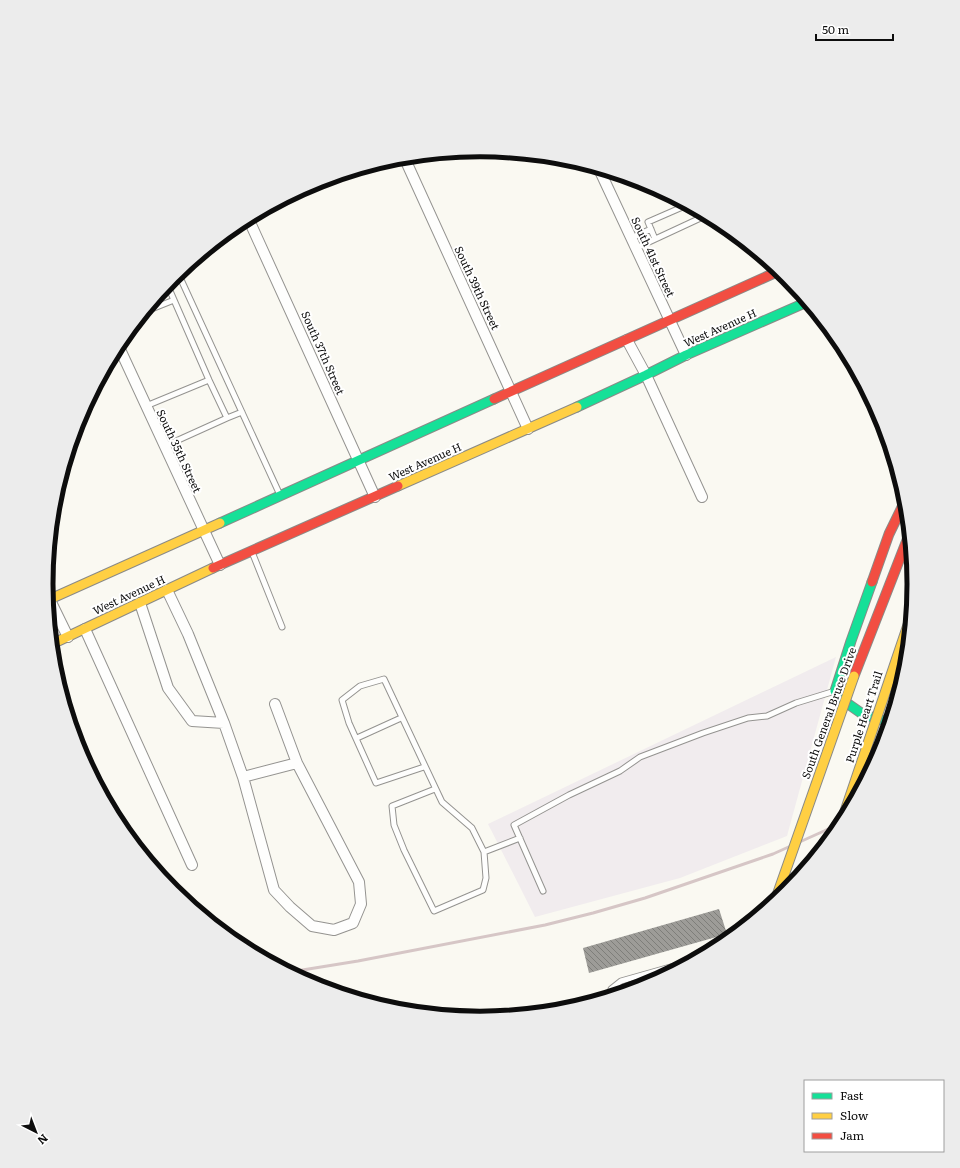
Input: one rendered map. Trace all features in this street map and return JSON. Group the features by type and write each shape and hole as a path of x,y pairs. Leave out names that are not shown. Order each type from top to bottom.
{"main road":[{"path":"53,596 512,392 773,273"},
{"name":"West Avenue H","path":"57,642 220,565 528,429 686,355 803,304"},
{"path":"884,720 864,715 841,699 836,691 851,641 888,534 900,510"},
{"name":"South General Bruce Drive","path":"779,888 854,676 905,546"},
{"name":"Purple Heart Trail","path":"849,800 903,640"}],"street":[{"name":"South 39th Street","path":"407,164 528,429"},
{"name":"South 41st Street","path":"602,175 686,355"},
{"name":"South 37th Street","path":"251,224 375,497"},
{"path":"626,340 646,375 702,497"},
{"name":"South 35th Street","path":"121,352 202,530 220,565"},
{"path":"167,590 188,634 224,723 243,778 274,890 290,907 312,926 334,930 353,923 361,904 359,882 297,763 275,704"},
{"path":"140,603 168,688 192,721 224,723"},
{"path":"54,610 68,637"},
{"path":"85,629 192,865"},
{"path":"243,778 297,763"}],"lane":[{"path":"655,239 648,222 681,207"},
{"path":"636,248 700,218"},
{"path":"631,238 651,229"},
{"path":"181,279 280,495"},
{"path":"170,291 227,418"},
{"path":"154,308 174,300"},
{"path":"146,406 209,380"},
{"path":"164,446 242,412"},
{"path":"252,552 282,627"},
{"path":"424,767 376,783 349,723 342,700 360,686 384,679 424,767 442,802 472,828 484,852 486,878 483,890 434,911 404,850 394,825 392,806 435,789"},
{"path":"543,891 514,825 569,795 620,771 640,757 703,733 748,718 767,716 796,703 836,691"},
{"path":"357,738 401,718"},
{"path":"484,852 520,838"},
{"path":"611,990 621,981 666,968"}],"shaded area":[{"path":"836,657 787,836 680,878 535,917 488,824"}],"building":[{"path":"719,909 726,932 722,935 589,973 583,948"}],"railway":[{"path":"299,970 358,961 545,925 593,913 645,898 773,854 830,828"}],"traffic: fast":[{"path":"577,407 686,355 803,304"},
{"path":"220,523 494,399"},
{"path":"872,582 835,691 841,699 864,715 884,720"}],"traffic: slow":[{"path":"398,486 577,407"},
{"path":"53,598 220,523"},
{"path":"57,642 213,568"},
{"path":"849,800 903,640"},
{"path":"779,888 854,676"}],"traffic: jam":[{"path":"494,399 773,274"},
{"path":"213,568 398,486"},
{"path":"872,582 889,534 900,511"},
{"path":"854,676 905,546"}]}
